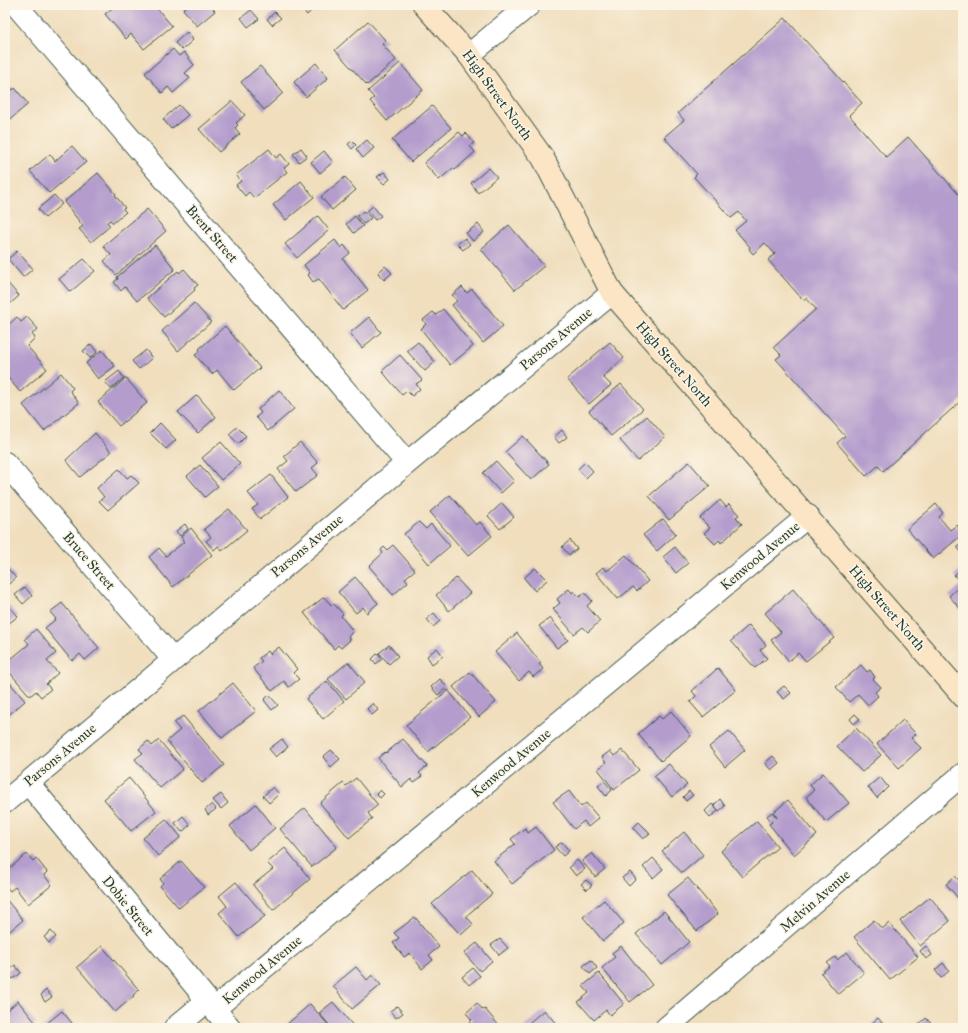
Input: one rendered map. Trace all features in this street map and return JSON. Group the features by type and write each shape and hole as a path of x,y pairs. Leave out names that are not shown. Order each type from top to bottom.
{"street":[{"name":"Brent Street","path":"16,5 407,462"},
{"name":"High Street North","path":"424,5 469,55 543,158 612,293 808,516 963,696"},
{"path":"469,55 529,5"},
{"name":"Parsons Avenue","path":"5,802 407,462 612,293"},
{"name":"Bruce Street","path":"5,463 173,659"},
{"name":"Kenwood Avenue","path":"175,1028 210,1005 808,516"},
{"name":"Melvin Avenue","path":"666,1028 963,774"},
{"name":"Dobie Street","path":"28,783 230,1028"}],"building":[{"path":"116,5 154,5 172,26 144,49 131,34 126,39 105,14"},
{"path":"188,5 209,5 215,11 197,26 183,9"},
{"path":"298,5 322,5 315,11 313,9 307,15"},
{"path":"251,10 259,19 248,27 241,18"},
{"path":"275,12 281,18 272,25 267,19"},
{"path":"785,18 862,103 849,115 886,157 908,137 960,196 963,193 963,399 883,471 878,466 866,476 837,443 845,436 776,359 781,355 774,347 816,309 806,298 803,300 768,260 775,254 765,243 753,254 749,249 750,247 735,230 746,221 739,212 731,218 694,177 697,174 664,137 684,120 678,113"},
{"path":"368,21 386,41 382,44 396,60 367,85 335,50"},
{"path":"187,32 193,40 182,50 175,43"},
{"path":"173,49 179,56 184,52 194,65 185,73 190,78 173,93 168,87 162,93 145,73"},
{"path":"316,63 328,78 306,97 294,82"},
{"path":"400,63 423,90 387,121 370,101 374,98 368,91"},
{"path":"260,66 283,93 264,110 241,82"},
{"path":"5,81 13,90 15,88 28,104 5,124"},
{"path":"232,101 245,115 236,123 238,125 235,128 240,134 219,152 199,129"},
{"path":"179,105 188,115 171,129 163,119"},
{"path":"432,106 451,128 411,162 392,140"},
{"path":"459,132 463,136 466,133 474,143 470,146 475,152 455,170 453,168 439,180 424,163"},
{"path":"367,140 374,148 363,158 356,149"},
{"path":"352,141 356,145 352,149 348,144"},
{"path":"72,146 86,162 49,193 30,171 50,154 55,161"},
{"path":"301,148 307,156 299,162 293,154"},
{"path":"269,149 276,158 281,154 289,164 284,168 287,172 254,198 249,192 245,196 236,185 241,181 236,175"},
{"path":"324,151 333,162 320,173 311,162"},
{"path":"489,168 497,177 478,193 471,183"},
{"path":"384,172 390,179 384,184 377,177"},
{"path":"98,173 116,194 115,195 125,208 123,209 126,212 113,223 110,220 107,222 110,226 91,242 79,229 83,226 64,202"},
{"path":"345,177 356,190 332,210 321,197"},
{"path":"301,181 314,197 286,220 273,205"},
{"path":"54,195 62,204 45,218 38,209"},
{"path":"373,206 381,216 375,220 367,211"},
{"path":"147,209 166,231 116,275 104,261 111,255 103,246"},
{"path":"364,211 371,218 364,224 357,216"},
{"path":"318,216 329,230 297,258 285,244"},
{"path":"355,216 363,226 354,233 346,224"},
{"path":"478,224 484,232 473,241 466,233"},
{"path":"509,225 544,266 515,290 481,249"},
{"path":"465,238 470,244 463,250 457,244"},
{"path":"335,240 341,248 344,245 350,253 343,259 368,290 343,310 319,279 313,282 308,275 310,273 304,265"},
{"path":"155,245 175,269 137,301 125,287 121,291 114,282 118,279 117,277"},
{"path":"17,251 33,269 23,277 8,259"},
{"path":"84,259 95,271 70,292 59,279"},
{"path":"385,266 392,273 384,280 378,273"},
{"path":"184,269 198,285 194,288 195,290 164,317 147,298 178,271 179,273"},
{"path":"5,280 19,296 5,308"},
{"path":"462,287 467,293 472,289 503,326 483,343 452,305 457,301 452,295"},
{"path":"194,303 211,322 178,351 162,331"},
{"path":"443,309 473,346 450,365 421,329 426,324 423,320 433,312 436,315"},
{"path":"17,317 21,322 27,317 38,329 32,334 35,338 27,346 47,369 20,392 5,374 5,328"},
{"path":"369,317 381,332 362,348 350,333"},
{"path":"225,326 260,368 234,390 217,370 212,374 195,355 200,351 199,349"},
{"path":"418,342 435,362 425,371 407,351"},
{"path":"610,342 624,358 603,377 611,385 589,404 567,379"},
{"path":"91,344 97,352 90,358 83,351"},
{"path":"102,350 115,366 98,379 86,363"},
{"path":"146,350 152,358 139,369 132,361"},
{"path":"400,355 422,380 416,384 420,389 412,396 407,391 402,395 382,371"},
{"path":"119,371 124,378 111,389 105,382"},
{"path":"61,373 73,388 70,391 79,403 44,431 23,405"},
{"path":"126,378 147,403 119,426 98,402"},
{"path":"621,384 643,409 611,436 589,411"},
{"path":"279,390 294,409 268,431 256,417 261,413 258,409"},
{"path":"197,395 216,417 198,433 178,412"},
{"path":"647,416 665,437 638,461 620,440"},
{"path":"160,423 176,440 166,449 150,433"},
{"path":"237,427 246,436 238,444 229,434"},
{"path":"562,430 567,437 559,443 554,437"},
{"path":"95,433 111,452 80,477 66,460"},
{"path":"523,436 549,464 531,480 505,452"},
{"path":"221,442 240,464 221,480 202,458"},
{"path":"300,442 318,463 312,468 318,475 296,492 278,469 288,461 284,456"},
{"path":"496,461 514,481 501,493 483,473"},
{"path":"585,462 593,471 586,478 578,469"},
{"path":"689,462 710,486 669,520 649,496"},
{"path":"200,465 218,486 205,497 187,476"},
{"path":"119,469 127,478 131,475 139,483 108,510 99,501 104,497 97,488"},
{"path":"271,475 288,497 260,519 252,509 258,505 248,493"},
{"path":"450,495 476,525 480,522 492,536 468,556 430,512"},
{"path":"720,500 726,507 729,504 739,515 736,517 742,524 721,543 719,540 715,544 704,533 710,528 700,518"},
{"path":"502,503 514,517 500,529 488,516"},
{"path":"936,504 943,513 939,517 950,530 957,525 963,534 933,559 907,529"},
{"path":"229,509 247,530 222,551 218,546 214,550 206,541 211,537 204,529"},
{"path":"663,519 676,534 657,551 643,535"},
{"path":"419,522 426,529 431,524 450,546 429,564 404,534"},
{"path":"185,524 188,529 180,536 176,531"},
{"path":"191,528 212,555 173,587 149,557 159,548 166,556 184,542 181,537"},
{"path":"570,540 577,549 569,555 562,547"},
{"path":"963,543 963,554 957,547"},
{"path":"393,545 415,570 405,578 408,582 393,595 369,566 383,553 381,550 384,547 387,550"},
{"path":"675,547 688,563 676,573 663,557"},
{"path":"626,555 648,581 637,591 633,587 618,599 596,573 603,567 607,571"},
{"path":"5,565 16,578 5,587"},
{"path":"535,568 547,580 535,591 524,578"},
{"path":"962,569 963,581 961,583 954,575"},
{"path":"355,577 378,603 367,613 363,607 356,613 338,592"},
{"path":"456,578 470,593 449,611 436,595"},
{"path":"963,583 963,612 949,596"},
{"path":"25,587 32,596 23,604 15,595"},
{"path":"569,589 572,593 574,591 579,597 585,593 592,601 587,606 600,621 588,632 583,627 574,634 553,609 560,603 557,599"},
{"path":"793,589 834,638 806,661 798,653 789,661 771,640 781,632 765,613"},
{"path":"324,597 331,605 334,604 343,614 341,616 353,631 348,637 350,640 341,648 338,645 334,649 304,613"},
{"path":"62,603 99,648 85,660 80,654 72,661 45,628 56,619 50,612"},
{"path":"8,605 18,616 7,625 5,622 5,608"},
{"path":"434,613 440,621 433,627 427,619"},
{"path":"550,618 568,640 557,648 539,626"},
{"path":"749,625 766,645 760,650 767,658 755,668 731,641"},
{"path":"36,629 56,653 47,661 58,673 46,684 51,689 41,697 36,691 30,696 5,667 5,664 29,644 25,639"},
{"path":"517,633 541,663 539,664 543,669 533,677 529,672 519,681 495,652"},
{"path":"389,645 398,656 389,664 379,653"},
{"path":"279,647 297,669 293,673 299,679 289,687 284,681 272,691 253,668 262,661 259,658 268,651 270,654"},
{"path":"437,648 443,656 432,664 427,656"},
{"path":"378,653 382,659 376,664 372,659"},
{"path":"348,662 365,682 346,699 328,679"},
{"path":"861,665 867,672 870,670 875,677 873,679 881,687 875,692 878,696 868,705 858,694 849,702 836,687"},
{"path":"718,668 736,690 703,717 690,702 696,696 692,691"},
{"path":"470,672 496,702 479,717 453,687"},
{"path":"5,677 25,701 5,718"},
{"path":"440,679 447,687 438,695 431,687"},
{"path":"327,681 344,701 323,719 306,699"},
{"path":"233,683 256,711 222,738 199,711"},
{"path":"784,686 791,693 784,699 777,692"},
{"path":"448,690 470,717 428,752 406,725"},
{"path":"269,695 278,705 272,710 264,700"},
{"path":"373,703 378,710 372,715 367,709"},
{"path":"671,711 691,736 661,761 638,734 659,716 662,719"},
{"path":"855,714 860,719 854,724 850,719"},
{"path":"183,716 224,765 202,783 167,741 180,730 174,723"},
{"path":"903,720 916,734 911,738 921,748 899,768 877,744"},
{"path":"856,728 881,755 862,772 837,746"},
{"path":"729,731 745,750 725,767 709,747"},
{"path":"282,739 288,747 276,757 269,749"},
{"path":"403,739 427,766 419,773 422,776 414,783 411,779 402,787 378,758"},
{"path":"159,740 183,769 160,788 135,759 143,753 139,749 148,741 152,746"},
{"path":"331,750 340,759 331,767 323,757"},
{"path":"622,750 639,770 614,790 598,769 606,763 602,757 610,751 614,756"},
{"path":"773,756 779,763 771,770 765,763"},
{"path":"669,764 687,785 672,797 654,776"},
{"path":"823,773 849,803 826,822 806,797 814,790 810,785"},
{"path":"880,777 888,787 877,798 868,787"},
{"path":"129,778 156,811 131,831 104,799"},
{"path":"356,778 378,805 368,813 372,819 349,838 320,803 343,783 346,786"},
{"path":"604,781 612,790 606,796 598,786"},
{"path":"273,787 279,794 269,803 263,796"},
{"path":"380,790 384,794 380,798 376,794"},
{"path":"569,791 581,807 586,803 599,818 588,827 584,821 574,829 553,802"},
{"path":"689,791 693,795 686,801 683,797"},
{"path":"221,794 228,803 221,809 213,800"},
{"path":"720,799 725,806 719,811 714,805"},
{"path":"788,800 817,835 794,855 769,824 772,822 767,816 772,812 777,818 774,812"},
{"path":"212,804 216,809 208,815 205,810"},
{"path":"256,804 275,828 249,850 230,826"},
{"path":"712,804 718,811 710,817 705,811"},
{"path":"305,808 337,847 312,867 280,829"},
{"path":"183,816 190,825 182,832 175,823"},
{"path":"166,819 181,837 158,856 143,838"},
{"path":"757,821 778,847 742,877 721,851"},
{"path":"639,822 650,833 643,839 633,828"},
{"path":"536,827 554,850 512,884 494,861 515,844 511,839 525,828 528,833"},
{"path":"684,832 703,855 682,873 662,851"},
{"path":"562,842 569,851 563,856 555,847"},
{"path":"285,848 310,879 273,910 253,885 273,869 267,863"},
{"path":"592,853 605,869 595,877 582,861"},
{"path":"27,854 33,861 36,858 47,872 44,875 52,885 28,904 15,887 10,891 5,885 5,881 8,879 5,872"},
{"path":"653,858 663,869 653,878 643,867"},
{"path":"577,860 585,869 576,876 569,867"},
{"path":"181,861 204,887 179,908 160,886 163,883 160,879"},
{"path":"472,870 492,894 466,916 473,924 461,935 432,904"},
{"path":"630,872 636,879 629,886 622,878"},
{"path":"955,876 963,885 963,894 958,898 946,884"},
{"path":"688,878 718,914 697,931 667,895"},
{"path":"586,880 592,885 587,890 581,884"},
{"path":"236,882 265,916 239,937 219,913 227,906 219,896"},
{"path":"930,897 950,921 920,946 900,921"},
{"path":"5,898 23,920 5,935"},
{"path":"604,900 624,923 603,941 583,917"},
{"path":"664,911 689,942 662,965 636,934"},
{"path":"415,917 439,947 429,955 433,960 422,969 410,953 404,957 393,943 399,938 394,933"},
{"path":"874,920 882,929 889,923 918,957 890,980 854,937"},
{"path":"51,931 56,937 49,943 44,937"},
{"path":"500,939 508,948 499,955 491,945"},
{"path":"477,943 492,961 480,971 464,953"},
{"path":"102,946 139,990 115,1012 77,967"},
{"path":"621,946 652,985 630,1002 602,968 615,957 612,953"},
{"path":"926,946 932,955 926,959 920,951"},
{"path":"847,952 864,973 838,994 821,973 830,966 827,963 835,957 837,960"},
{"path":"591,960 597,968 590,974 583,966"},
{"path":"943,963 949,971 941,978 935,970"},
{"path":"15,965 21,973 13,979 7,971"},
{"path":"356,967 367,980 372,975 381,985 352,1009 333,986"},
{"path":"473,968 480,976 469,985 462,977"},
{"path":"599,973 624,1004 610,1015 606,1010 594,1020 578,1002 589,993 583,986"},
{"path":"46,990 52,997 45,1002 41,995"},
{"path":"18,1001 36,1023 31,1028 5,1027 5,1012"},
{"path":"333,1002 355,1028 332,1028 319,1013"},
{"path":"477,1003 483,1010 485,1009 501,1028 474,1028 469,1022 472,1020 466,1013"},
{"path":"310,1004 330,1027 288,1028 286,1025"},
{"path":"397,1006 403,1013 396,1018 390,1011"},
{"path":"544,1010 560,1028 524,1027"},
{"path":"62,1011 76,1028 41,1028"},
{"path":"878,1018 885,1026 883,1028 874,1028 871,1024"},
{"path":"926,1018 935,1028 915,1028"}]}
